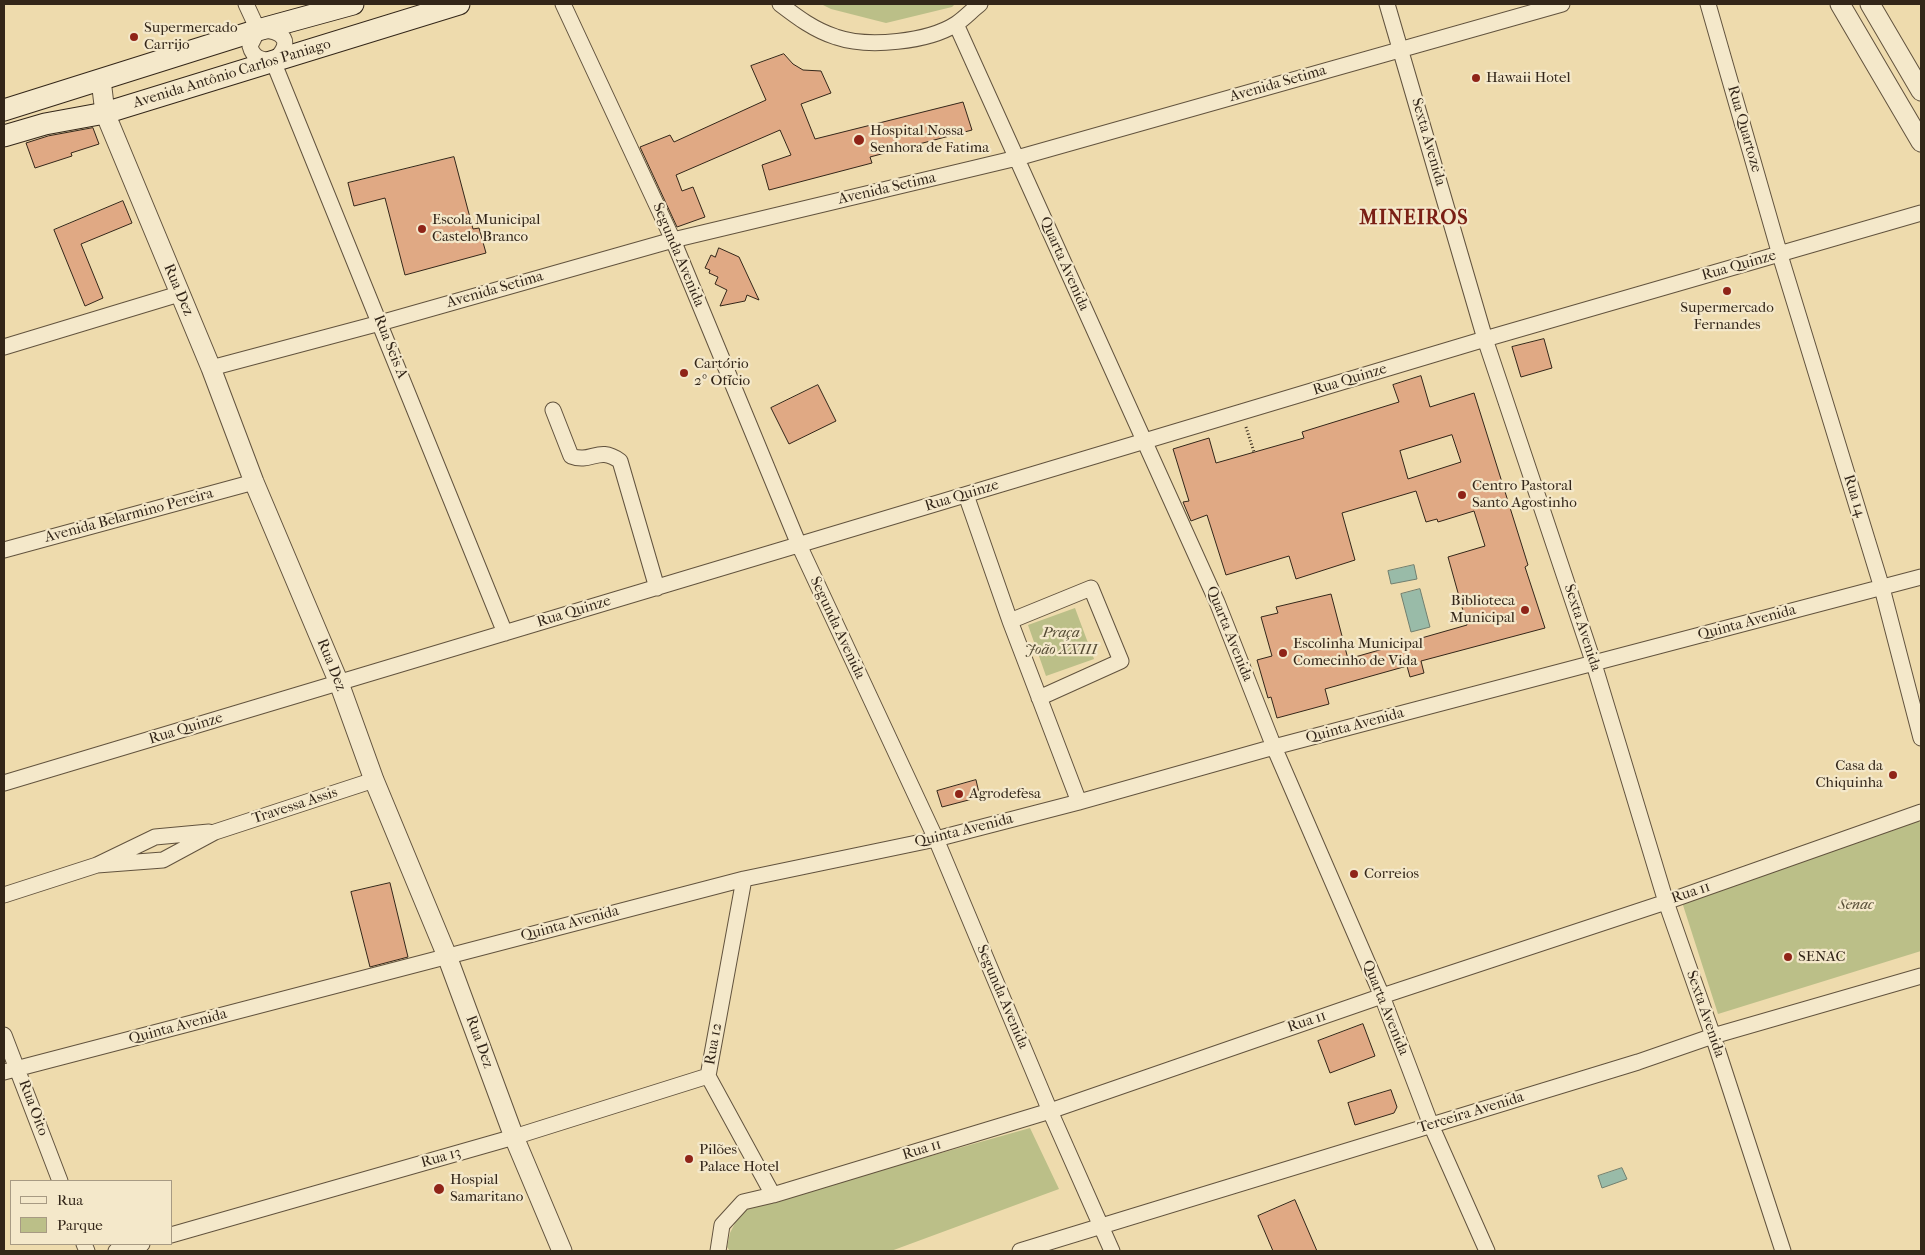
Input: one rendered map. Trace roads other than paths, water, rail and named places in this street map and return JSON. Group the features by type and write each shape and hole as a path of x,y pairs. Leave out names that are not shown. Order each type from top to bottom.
{"main road":[{"path":"4,110 258,30 353,4"},
{"name":"Avenida Antônio Carlos Paniago","path":"4,136 46,124 105,113 458,4"}],"street":[{"path":"246,4 258,30"},
{"name":"Segunda Avenida","path":"563,4 673,240 799,545 936,839 1050,1111 1112,1251"},
{"path":"780,4 806,24 837,38 868,42 900,41 923,37 956,24 980,4"},
{"name":"Sexta Avenida","path":"1387,4 1485,339 1594,664 1666,902 1713,1036 1783,1251"},
{"name":"Avenida Setima","path":"211,368 380,323 673,240 1017,158 1562,4"},
{"name":"Rua Quartoze","path":"1708,4 1780,254"},
{"path":"1840,4 1921,142"},
{"path":"1870,4 1921,91"},
{"name":"Quarta Avenida","path":"956,24 1217,602 1274,747 1382,996 1431,1125 1487,1251"},
{"path":"258,30 273,31 279,33 284,38 285,47 281,55 273,62 262,60 252,52 250,46 258,30"},
{"name":"Rua Seis A","path":"273,62 505,633"},
{"name":"Rua Dez","path":"101,80 105,113 211,368 254,482 338,683 374,780 447,956 514,1137 562,1251"},
{"name":"Rua Quinze","path":"4,784 1485,339 1921,213"},
{"name":"Rua 14","path":"1780,254 1882,588 1921,738"},
{"path":"4,347 179,294"},
{"path":"553,410 571,456 580,459 603,453 612,455 620,461 657,588"},
{"name":"Avenida Belarmino Pereira","path":"4,550 254,482"},
{"path":"966,495 1010,620 1079,802"},
{"name":"Quinta Avenida","path":"11,1070 744,879 936,839 1079,802 1274,747 1921,577"},
{"path":"1010,620 1091,588 1121,661 1039,698"},
{"name":"Travessa Assis","path":"97,865 163,860 215,832 374,780"},
{"name":"Rua 11","path":"718,1251 722,1225 743,1202 773,1195 1050,1111 1382,996 1666,902 1921,812"},
{"name":"Travessa Assis","path":"4,895 97,865 155,837 215,832"},
{"name":"Rua 12","path":"744,879 708,1076 773,1195"},
{"name":"Terceira Avenida","path":"1020,1251 1638,1062 1713,1036 1921,976"},
{"name":"Rua Oito","path":"4,1035 11,1070 60,1180"},
{"name":"Rua 13","path":"172,1236 514,1137 708,1076"},
{"path":"116,1251 138,1245"}],"place":[{"name":"Supermercado Carrijo","path":"134,37"},
{"name":"Hawaii Hotel","path":"1476,78"},
{"name":"Hospital Nossa Senhora de Fatima","path":"859,140"},
{"name":"Escola Municipal Castelo Branco","path":"422,229"},
{"name":"Supermercado Fernandes","path":"1727,291"},
{"name":"Cartório 2º Ofício","path":"684,373"},
{"name":"Centro Pastoral Santo Agostinho","path":"1462,495"},
{"name":"Biblioteca Municipal","path":"1525,610"},
{"name":"Escolinha Municipal Comecinho de Vida","path":"1283,653"},
{"name":"Casa da Chiquinha","path":"1893,775"},
{"name":"Agrodefesa","path":"959,794"},
{"name":"Correios","path":"1354,874"},
{"name":"SENAC","path":"1788,957"},
{"name":"Pilões Palace Hotel","path":"689,1159"},
{"name":"Hospial Samaritano","path":"439,1189"}],"district":[{"name":"MINEIROS","path":"1414,219"}],"park label":[{"name":"Praça João XXIII","path":"1061,642"},
{"name":"Senac","path":"1856,905"}]}
